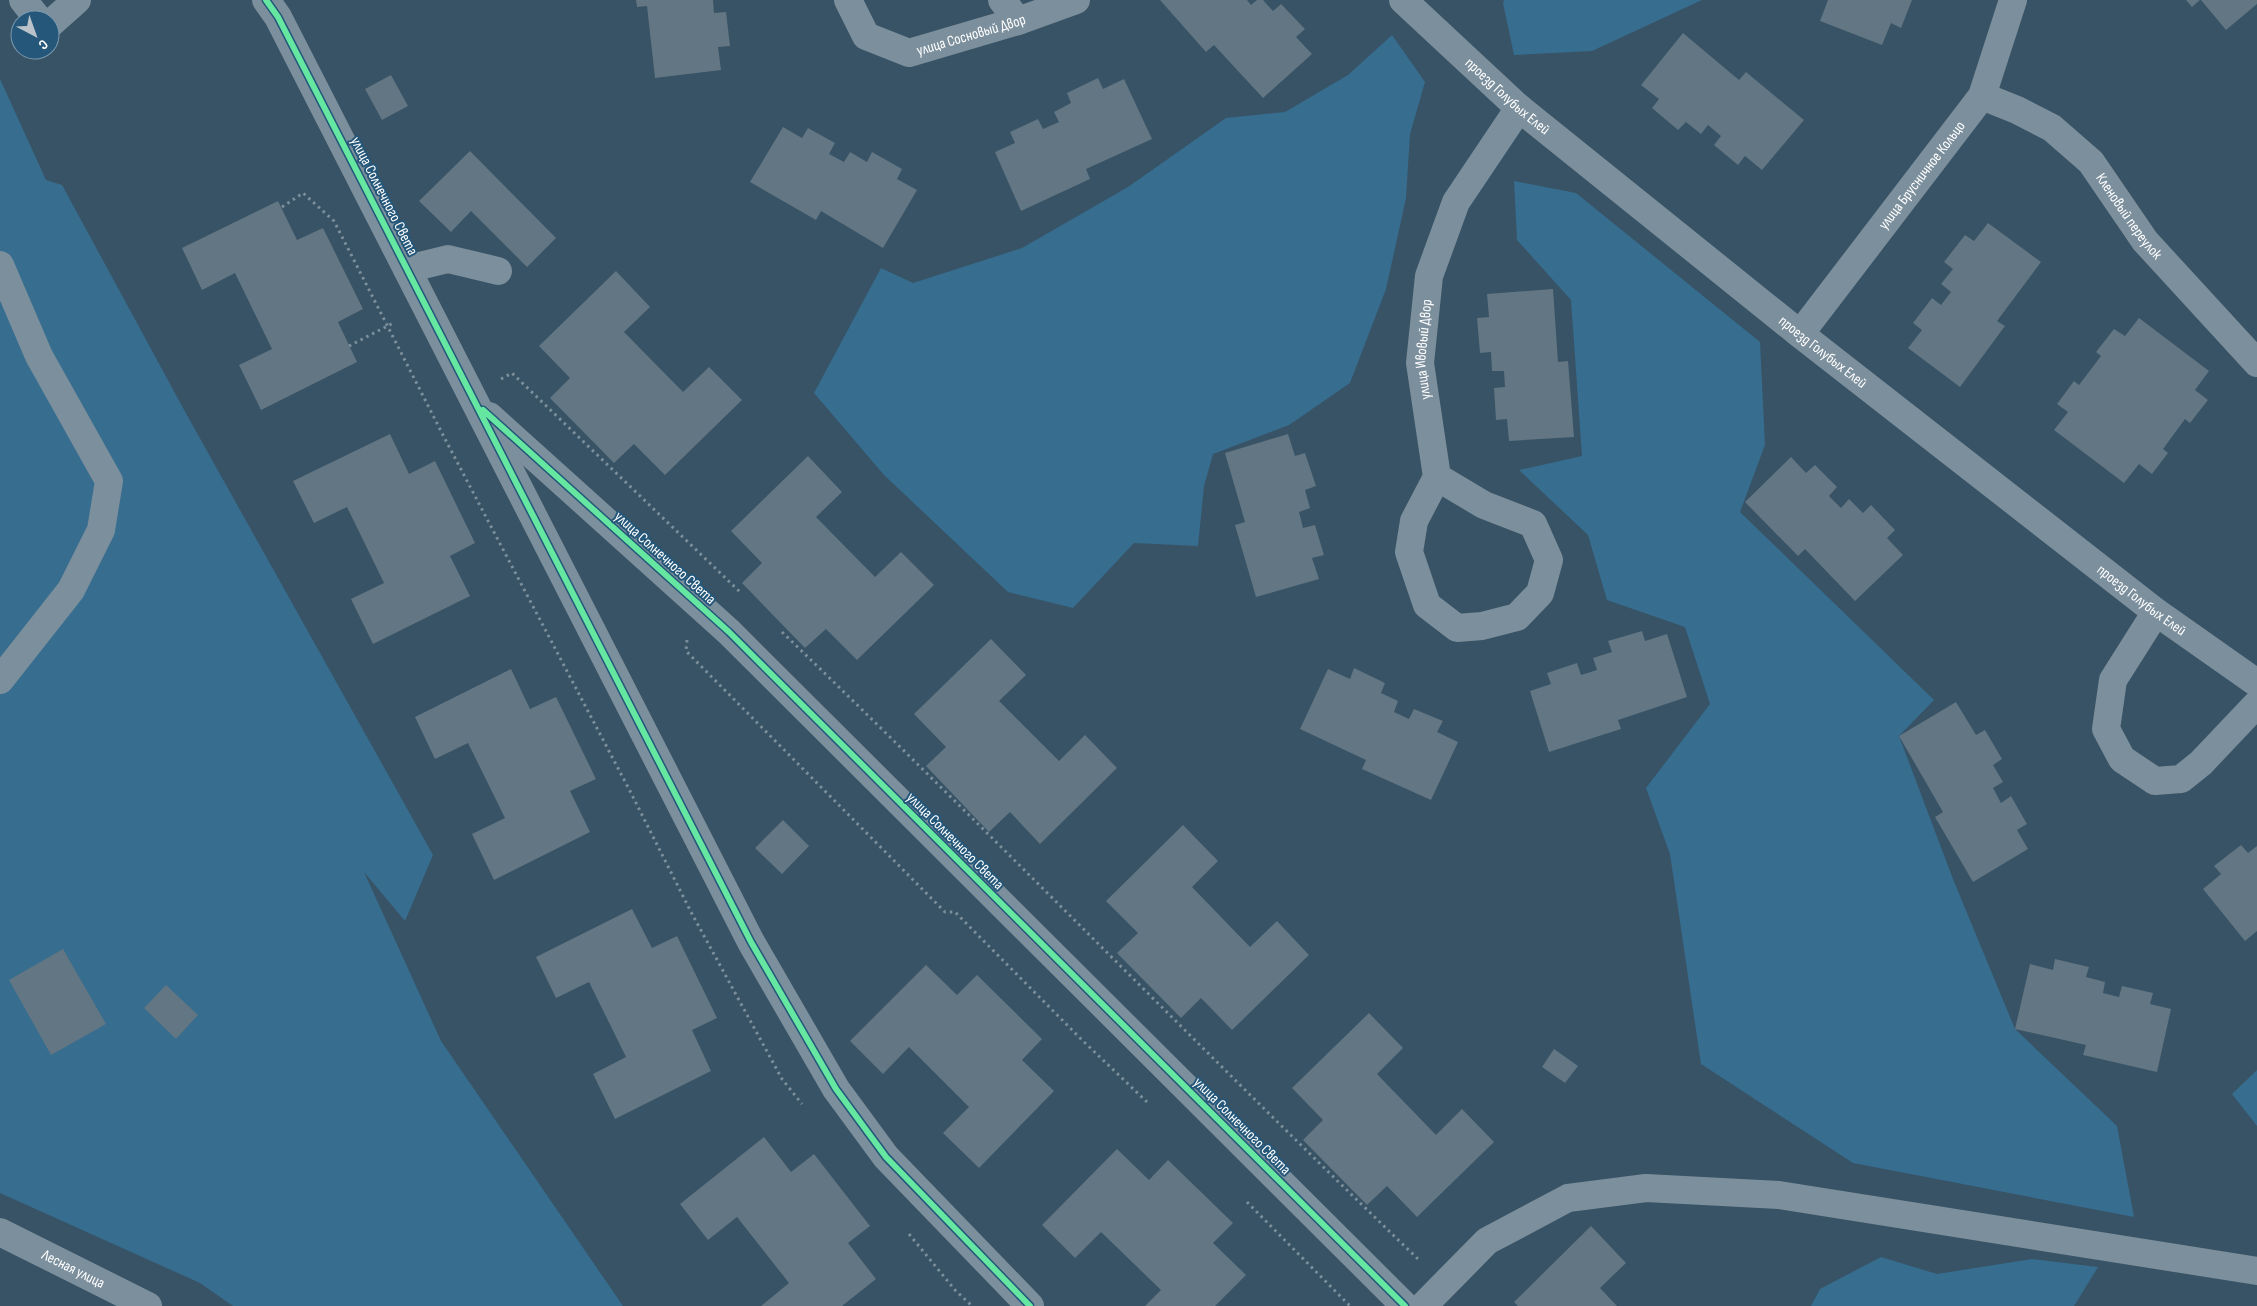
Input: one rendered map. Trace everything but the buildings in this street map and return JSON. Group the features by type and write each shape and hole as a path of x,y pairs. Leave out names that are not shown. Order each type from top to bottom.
{"street":[{"path":"22,0 30,10"},
{"path":"60,15 77,0"},
{"name":"улица Солнечного Света","path":"266,0 278,16 750,942 836,1089 886,1157 1030,1306"},
{"name":"улица Сосновый Двор","path":"848,0 866,36 908,52 1018,22 1076,0"},
{"path":"1002,0 1018,22"},
{"name":"проезд Голубых Елей","path":"1403,0 1520,108 1800,334 2156,612 2257,683"},
{"name":"улица Брусничное Кольцо","path":"1800,334 1982,96 2013,0"},
{"name":"Кленовый переулок","path":"1982,96 2017,110 2052,128 2091,162 2145,241 2257,362"},
{"name":"улица Ивовый Двор","path":"1437,477 1420,363 1429,276 1456,202 1520,108"},
{"path":"407,269 448,259 498,271"},
{"path":"0,266 39,356 109,481 101,530 71,590 0,680"},
{"name":"улица Солнечного Света","path":"477,405 729,632 1405,1306"},
{"path":"1437,477 1484,505 1533,524 1549,560 1540,594 1517,617 1482,626 1457,628 1427,605 1409,552 1414,521 1437,477"},
{"path":"2156,612 2113,680 2106,729 2122,759 2155,781 2181,779 2202,764 2257,704"},
{"path":"1423,1306 1488,1241 1568,1198 1646,1188 1779,1195 2257,1271"},
{"name":"Лесная улица","path":"0,1232 148,1306"}],"path":[{"path":"282,207 302,193 334,221 388,326"},
{"path":"349,346 426,307"},
{"path":"495,372 502,380 512,373 745,597"},
{"path":"780,630 1003,848 1273,1119 1444,1285"},
{"path":"688,635 686,651 946,912 955,912 1081,1039 1152,1106"},
{"path":"1241,1196 1350,1306"}],"shaded area":[{"path":"1504,0 1702,0 1592,51 1514,55 1503,3"},
{"path":"1392,35 1425,82 1410,134 1406,198 1386,289 1350,383 1289,425 1213,454 1204,486 1198,546 1134,543 1073,608 1008,592 884,475 814,393 881,268 913,283 1022,248 1128,187 1226,118 1285,112 1348,75"},
{"path":"0,79 46,180 62,185 188,417 433,855 405,921 364,872 441,1041 623,1306 233,1306 200,1283 0,1193"},
{"path":"1514,181 1576,193 1760,342 1765,445 1740,512 1934,700 1899,736 1953,879 2015,1029 2117,1126 2134,1217 1853,1163 1701,1064 1670,854 1646,788 1710,704 1685,627 1607,600 1588,535 1519,470 1582,456 1571,300 1517,240"},
{"path":"2257,1070 2257,1126 2232,1094"},
{"path":"1881,1257 1937,1274 2032,1259 2098,1267 2074,1306 1811,1306 1820,1289"}],"cycle path":[{"path":"266,0 278,17 751,942 836,1089 886,1157 1030,1306"},
{"path":"483,410 729,632 1405,1306"}]}
